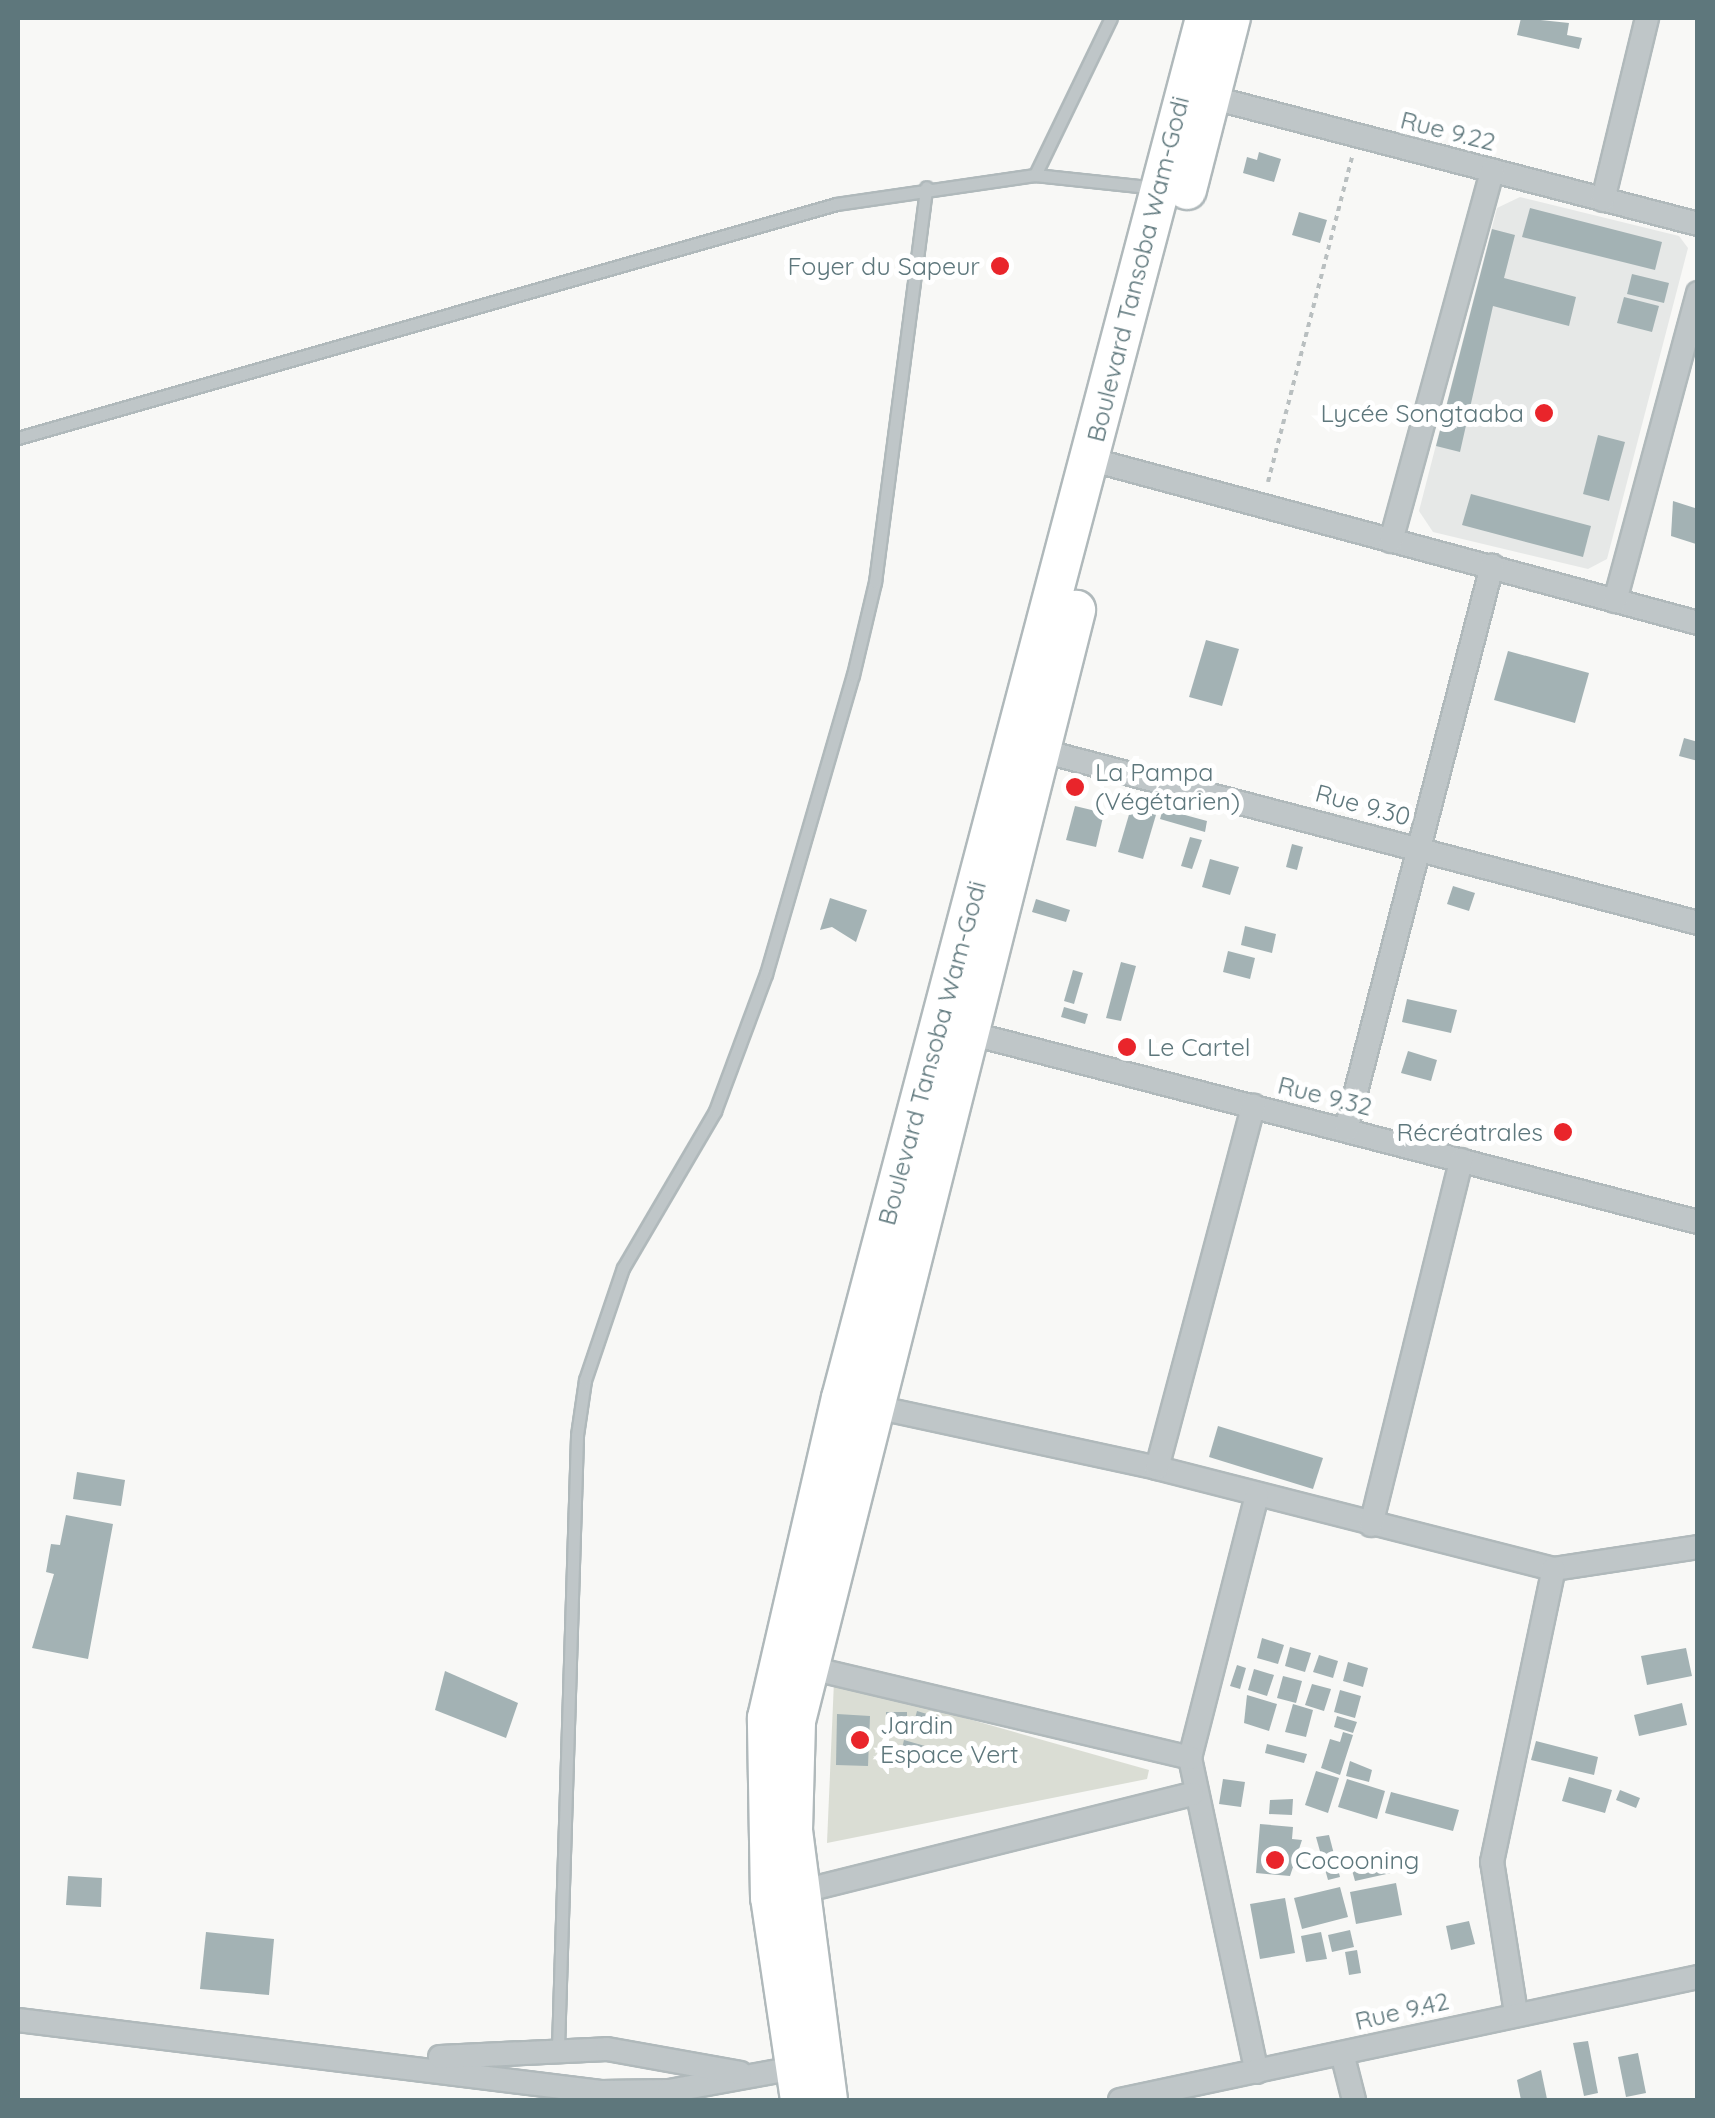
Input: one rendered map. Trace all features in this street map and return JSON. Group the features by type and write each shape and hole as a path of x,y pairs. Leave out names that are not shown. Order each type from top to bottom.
{"main road":[{"name":"Boulevard Tansoba Wam-Godi","path":"797,2084 770,1898 767,1718 953,1029 1198,94 1205,18"},
{"name":"Boulevard Tansoba Wam-Godi","path":"1101,463 1162,189 1231,18"},
{"name":"Boulevard Tansoba Wam-Godi","path":"828,2100 799,1892 791,1778 806,1668 870,1406 953,1029"}],"street":[{"path":"1603,200 1647,18"},
{"name":"Rue 9.22","path":"1198,94 1698,224"},
{"path":"1391,541 1492,171"},
{"path":"1615,601 1698,293"},
{"path":"1101,463 1698,623"},
{"path":"1346,1130 1492,566"},
{"name":"Rue 9.30","path":"1026,747 1698,922"},
{"name":"Rue 9.32","path":"953,1029 1698,1222"},
{"path":"1157,1468 1252,1106"},
{"path":"1371,1525 1461,1160"},
{"path":"870,1406 1157,1468 1554,1570 1698,1546"},
{"path":"1256,1495 1190,1758 1192,1794 1257,2072"},
{"path":"1516,2013 1492,1862 1554,1570"},
{"path":"806,1668 1190,1758"},
{"path":"799,1892 1192,1794"},
{"name":"Rue 9.42","path":"1120,2100 1698,1976"},
{"path":"18,2020 238,2051 396,2061 601,2092 712,2084 754,2074 797,2084"},
{"path":"396,2061 558,2048 712,2084"},
{"path":"1342,2053 1354,2100"}],"lane":[{"path":"1035,175 1111,18"},
{"path":"18,438 818,209 926,186 1035,175 1162,189"},
{"path":"558,2048 576,1435 585,1380 624,1268 721,1094 766,974 853,675 876,582 926,186"}],"path":[{"path":"1262,506 1357,136"}],"shaded area":[{"name":"Lycée Songtaaba","path":"1520,197 1679,236 1688,248 1607,559 1588,569 1433,532 1419,511 1497,208"},
{"path":"834,1681 1149,1770 1147,1779 827,1843"}],"building":[{"path":"1521,18 1569,23 1567,35 1582,38 1579,49 1517,35"},
{"path":"1259,152 1281,159 1274,182 1243,173 1247,157 1257,160"},
{"path":"1530,208 1662,242 1655,270 1522,237"},
{"path":"1299,212 1327,220 1320,243 1292,235"},
{"path":"1492,229 1515,235 1504,278 1576,297 1569,326 1493,306 1460,452 1436,446"},
{"path":"1632,274 1669,283 1664,303 1627,294"},
{"path":"1624,297 1659,306 1652,332 1617,323"},
{"path":"1598,435 1625,442 1609,501 1583,494"},
{"path":"1471,494 1591,526 1583,557 1462,525"},
{"path":"1673,501 1698,509 1696,544 1671,536"},
{"path":"1206,640 1239,649 1222,706 1189,697"},
{"path":"1508,651 1589,673 1575,723 1494,700"},
{"path":"1684,738 1698,742 1698,761 1679,756"},
{"path":"1133,801 1158,808 1143,859 1118,852"},
{"path":"1075,806 1104,813 1096,847 1066,840"},
{"path":"1163,809 1207,821 1205,832 1160,819"},
{"path":"1190,837 1202,840 1192,869 1181,866"},
{"path":"1292,844 1303,847 1297,870 1286,867"},
{"path":"1210,859 1239,867 1230,895 1202,887"},
{"path":"1453,886 1475,893 1469,911 1447,904"},
{"path":"830,898 867,910 856,942 832,927 820,930"},
{"path":"1036,899 1070,910 1066,922 1032,912"},
{"path":"1245,926 1276,934 1272,953 1241,945"},
{"path":"1228,951 1255,958 1250,979 1223,972"},
{"path":"1121,962 1136,966 1121,1021 1106,1018"},
{"path":"1073,970 1083,973 1074,1004 1064,1001"},
{"path":"1407,999 1457,1010 1451,1033 1402,1022"},
{"path":"1064,1007 1088,1014 1085,1024 1061,1017"},
{"path":"1408,1051 1437,1060 1431,1081 1401,1073"},
{"path":"1218,1426 1323,1458 1313,1489 1209,1457"},
{"path":"77,1472 125,1480 121,1506 73,1499"},
{"path":"66,1515 113,1524 88,1659 32,1648 54,1574 46,1572 51,1544 60,1545"},
{"path":"1262,1638 1284,1645 1278,1664 1257,1658"},
{"path":"1290,1647 1311,1653 1305,1672 1285,1666"},
{"path":"1686,1648 1692,1676 1647,1685 1641,1656"},
{"path":"1319,1655 1338,1661 1333,1678 1313,1672"},
{"path":"1348,1662 1368,1668 1363,1687 1343,1681"},
{"path":"1237,1665 1246,1668 1240,1689 1230,1686"},
{"path":"1254,1669 1274,1675 1267,1696 1248,1690"},
{"path":"445,1671 518,1703 506,1738 435,1710"},
{"path":"1283,1676 1302,1681 1296,1703 1277,1698"},
{"path":"1312,1684 1331,1689 1324,1711 1305,1705"},
{"path":"1340,1690 1361,1696 1355,1718 1334,1712"},
{"path":"1247,1695 1277,1704 1269,1731 1244,1723"},
{"path":"1682,1703 1687,1725 1639,1736 1634,1715"},
{"path":"1293,1704 1313,1710 1306,1737 1285,1732"},
{"path":"917,1711 937,1717 931,1735 912,1729"},
{"path":"886,1712 907,1712 907,1725 886,1725"},
{"path":"837,1714 870,1716 868,1766 836,1765"},
{"path":"1337,1716 1357,1722 1353,1733 1334,1727"},
{"path":"1343,1732 1353,1735 1340,1775 1321,1768 1330,1739 1340,1742"},
{"path":"904,1740 925,1746 920,1767 899,1761"},
{"path":"1536,1741 1598,1757 1594,1775 1531,1760"},
{"path":"1267,1744 1307,1754 1304,1763 1265,1753"},
{"path":"1350,1761 1372,1770 1369,1782 1346,1776"},
{"path":"1316,1771 1339,1778 1328,1813 1305,1805"},
{"path":"1569,1777 1612,1790 1605,1813 1562,1801"},
{"path":"1223,1779 1245,1782 1241,1807 1219,1804"},
{"path":"1347,1779 1385,1791 1377,1819 1338,1807"},
{"path":"1620,1790 1640,1798 1636,1808 1616,1800"},
{"path":"1391,1792 1459,1810 1453,1831 1385,1813"},
{"path":"1293,1799 1292,1815 1269,1814 1270,1800"},
{"path":"1260,1824 1293,1827 1292,1839 1302,1840 1290,1876 1256,1873"},
{"path":"1329,1835 1340,1877 1328,1880 1316,1837"},
{"path":"1387,1855 1391,1873 1355,1881 1350,1863"},
{"path":"68,1876 102,1878 101,1907 66,1905"},
{"path":"1396,1883 1402,1915 1356,1924 1350,1892"},
{"path":"1340,1887 1348,1917 1302,1929 1294,1898"},
{"path":"1285,1898 1295,1953 1260,1959 1250,1904"},
{"path":"1469,1921 1475,1944 1451,1950 1446,1926"},
{"path":"1350,1930 1354,1947 1332,1952 1328,1935"},
{"path":"206,1932 274,1939 269,1995 200,1989"},
{"path":"1321,1932 1327,1959 1306,1962 1301,1936"},
{"path":"1357,1950 1361,1973 1349,1975 1345,1952"},
{"path":"1588,2041 1598,2093 1584,2096 1573,2043"},
{"path":"1638,2053 1646,2093 1626,2097 1618,2057"},
{"path":"1541,2070 1547,2099 1521,2100 1517,2080"}],"place":[{"name":"Foyer du Sapeur","path":"1000,266"},
{"name":"Lycée Songtaaba","path":"1544,413"},
{"name":"La Pampa (Végétarien)","path":"1075,787"},
{"name":"Le Cartel","path":"1127,1047"},
{"name":"Récréatrales","path":"1563,1132"},
{"name":"Jardin Espace Vert","path":"860,1740"},
{"name":"Cocooning","path":"1275,1860"}]}
